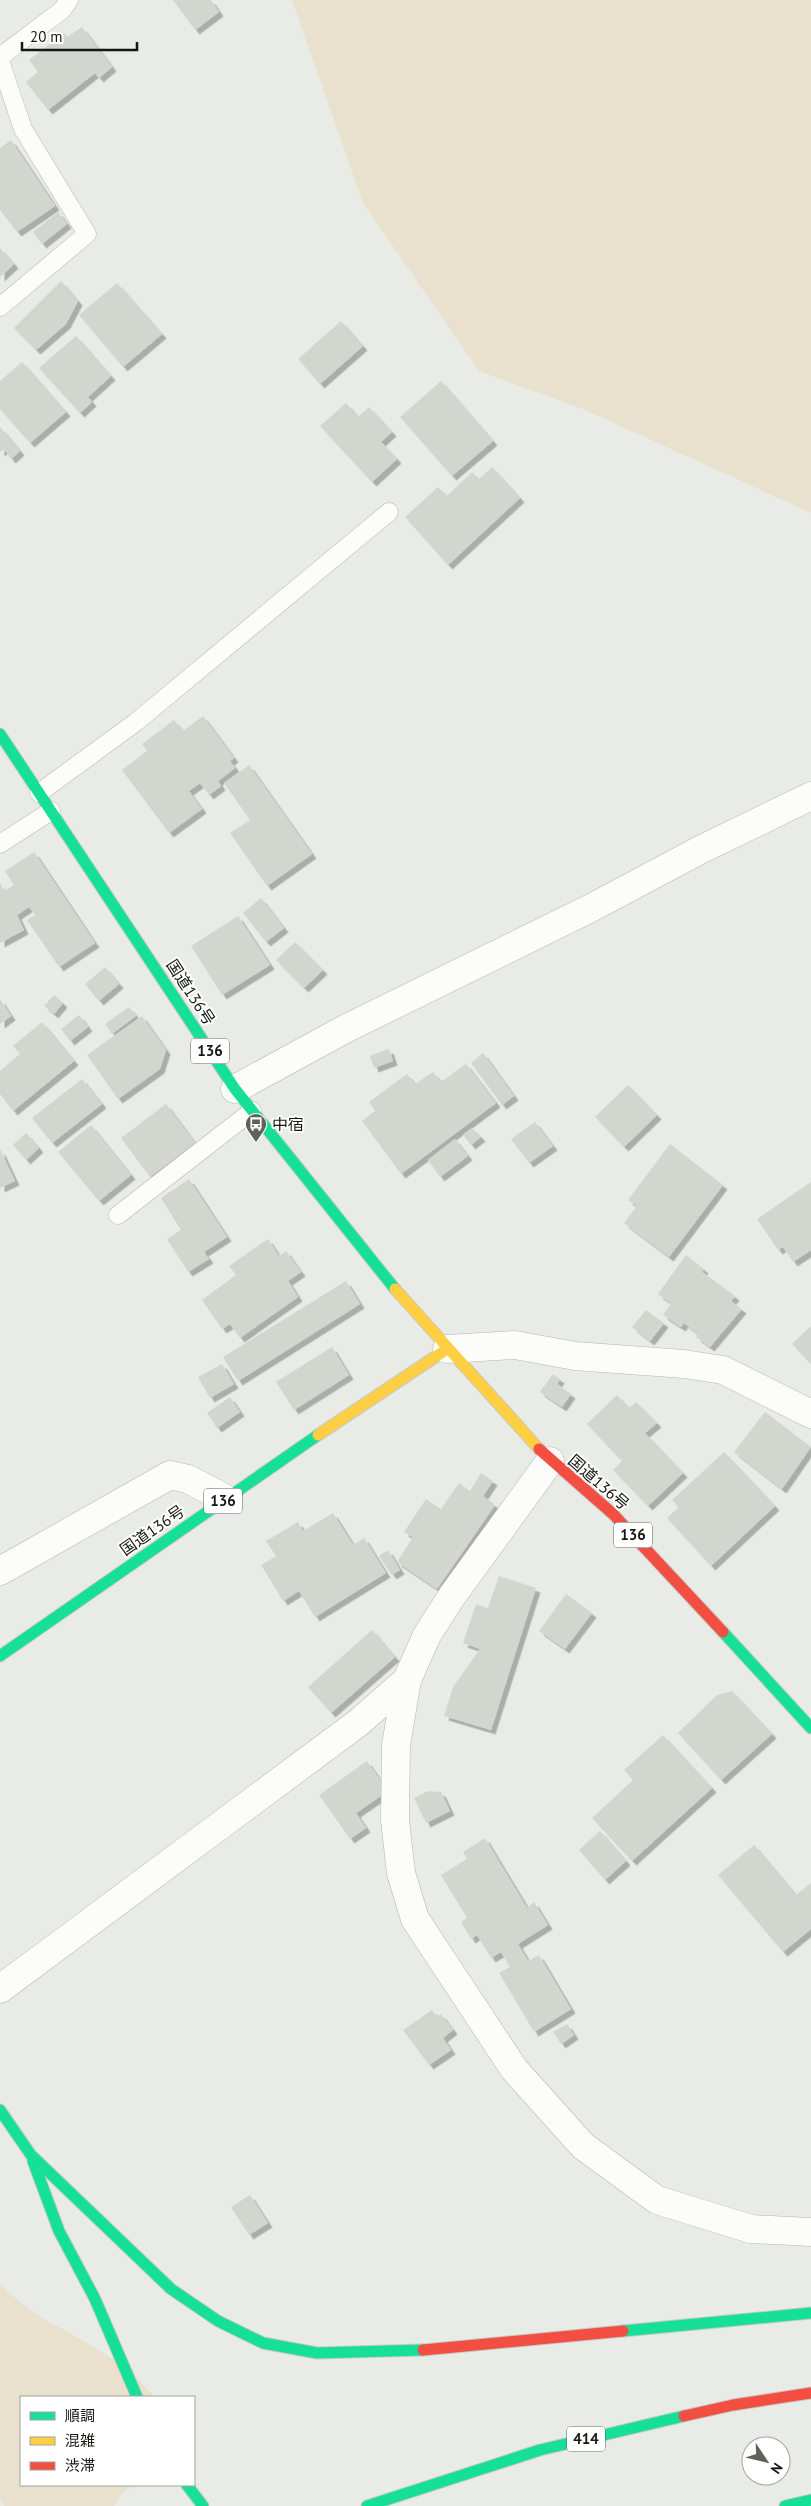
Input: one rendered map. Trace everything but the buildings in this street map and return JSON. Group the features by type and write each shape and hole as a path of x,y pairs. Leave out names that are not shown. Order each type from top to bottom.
{"highway":[{"name":"国道136号","path":"0,734 235,1089 368,1257 447,1349 550,1461 613,1514 811,1728"},
{"name":"国道136号","path":"0,1656 447,1349"},
{"path":"0,2110 31,2155 171,2289 218,2321 263,2343 317,2353 401,2352 811,2313"},
{"path":"31,2155 59,2232 95,2299 136,2396"},
{"name":"414","path":"367,2506 540,2450 733,2405 811,2393"},
{"path":"188,2486 202,2506"},
{"path":"785,2506 811,2500"}],"street":[{"path":"235,1089 345,1029 591,908 700,850 811,796"},
{"path":"447,1349 515,1345 574,1356 684,1364 723,1370 811,1414"},
{"path":"550,1461 452,1596 427,1635 408,1680 396,1745 395,1820 401,1873 415,1919 514,2069 583,2146 657,2200 751,2229 811,2232"},
{"path":"0,1571 170,1475 188,1479 226,1499"},
{"path":"0,1989 358,1723 408,1680"}],"lane":[{"path":"0,307 87,234 23,128 0,59 62,10 69,0"},
{"path":"39,793 136,722 389,512"},
{"path":"0,844 51,811"},
{"path":"118,1215 252,1112"}],"shaded area":[{"path":"292,0 811,0 811,513 585,410 479,371 363,203"},
{"path":"0,2284 29,2309 96,2348 128,2370 153,2396 20,2396 20,2486 139,2486 125,2490 114,2506 4,2506 0,2498"}],"traffic: fast":[{"path":"0,734 235,1089 395,1289"},
{"path":"0,1656 318,1435"},
{"path":"723,1632 811,1728"},
{"path":"0,2110 31,2155 171,2289 218,2321 263,2343 317,2353 423,2350"},
{"path":"33,2161 59,2231 95,2299 137,2396"},
{"path":"623,2331 811,2313"},
{"path":"367,2506 540,2450 684,2416"},
{"path":"188,2486 203,2506"},
{"path":"785,2506 811,2500"}],"traffic: slow":[{"path":"395,1289 539,1449"},
{"path":"318,1435 447,1349"}],"traffic: jam":[{"path":"539,1449 613,1514 723,1632"},
{"path":"423,2350 623,2331"},
{"path":"684,2416 733,2405 811,2393"}],"place":[{"name":"中宿","path":"256,1143"}]}
